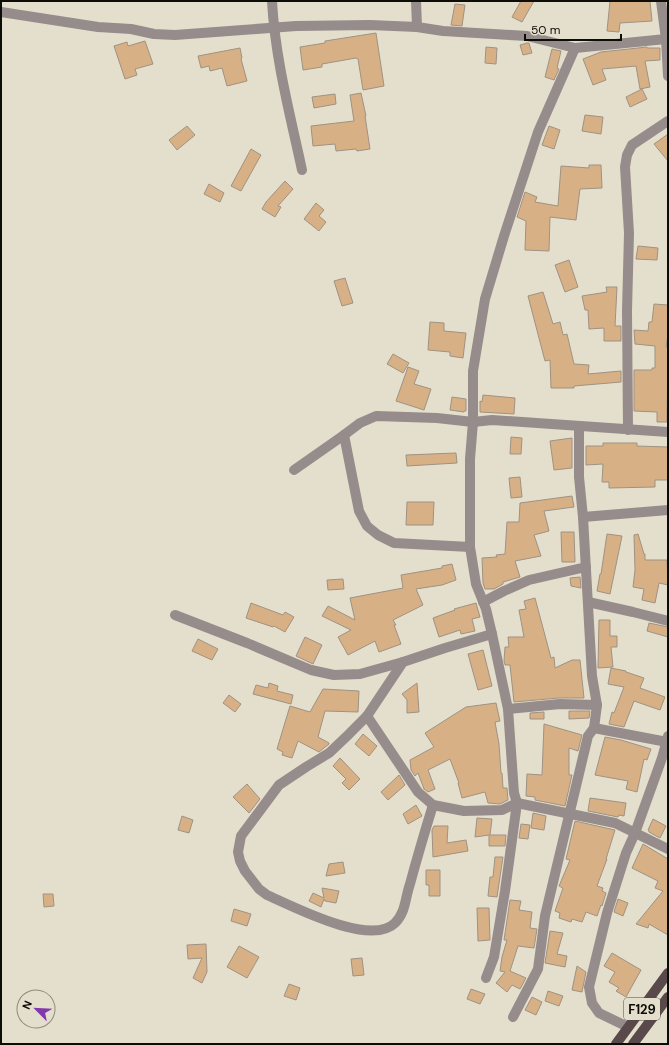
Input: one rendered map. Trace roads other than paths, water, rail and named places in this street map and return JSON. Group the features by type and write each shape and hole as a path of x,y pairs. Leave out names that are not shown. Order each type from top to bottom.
{"main road":[{"name":"F129","path":"616,1044 668,973"},
{"name":"F129","path":"633,1044 668,997"}],"street":[{"path":"272,1 274,27 290,115 302,170"},
{"path":"416,1 418,27"},
{"path":"661,1 666,39 668,76"},
{"path":"1,12 98,27 131,29 154,34 296,26 370,25 418,27 444,31 527,36 574,48 666,39"},
{"path":"486,978 494,957 517,803 514,793 508,709 492,634 476,584 470,547 470,459 473,371 485,299 538,132 574,48"},
{"path":"628,430 627,311 629,233 625,167 627,155 632,145 668,121"},
{"path":"294,470 360,422 376,416 437,418 472,422 492,420 668,432"},
{"path":"513,1017 538,969 545,916 588,736 594,728 598,705 592,676 583,517 579,477 579,426"},
{"path":"344,435 359,511 366,526 378,535 394,543 470,547"},
{"path":"583,517 668,510"},
{"path":"483,602 529,580 586,567"},
{"path":"588,602 668,621"},
{"path":"175,615 247,642 311,670 334,675 360,674 492,634"},
{"path":"403,662 367,716 329,753 306,766 279,785 249,824 239,841 238,852 240,861 245,871 259,889 267,895 335,924 358,930 381,931 388,929 399,919 406,905 408,890 433,805"},
{"path":"508,709 560,704 598,705"},
{"path":"367,716 418,792 433,805 464,811 502,810 517,803 615,823 668,849"},
{"path":"594,728 668,739 635,833 626,853 607,913 589,987 592,1003 599,1013 628,1027"}]}
